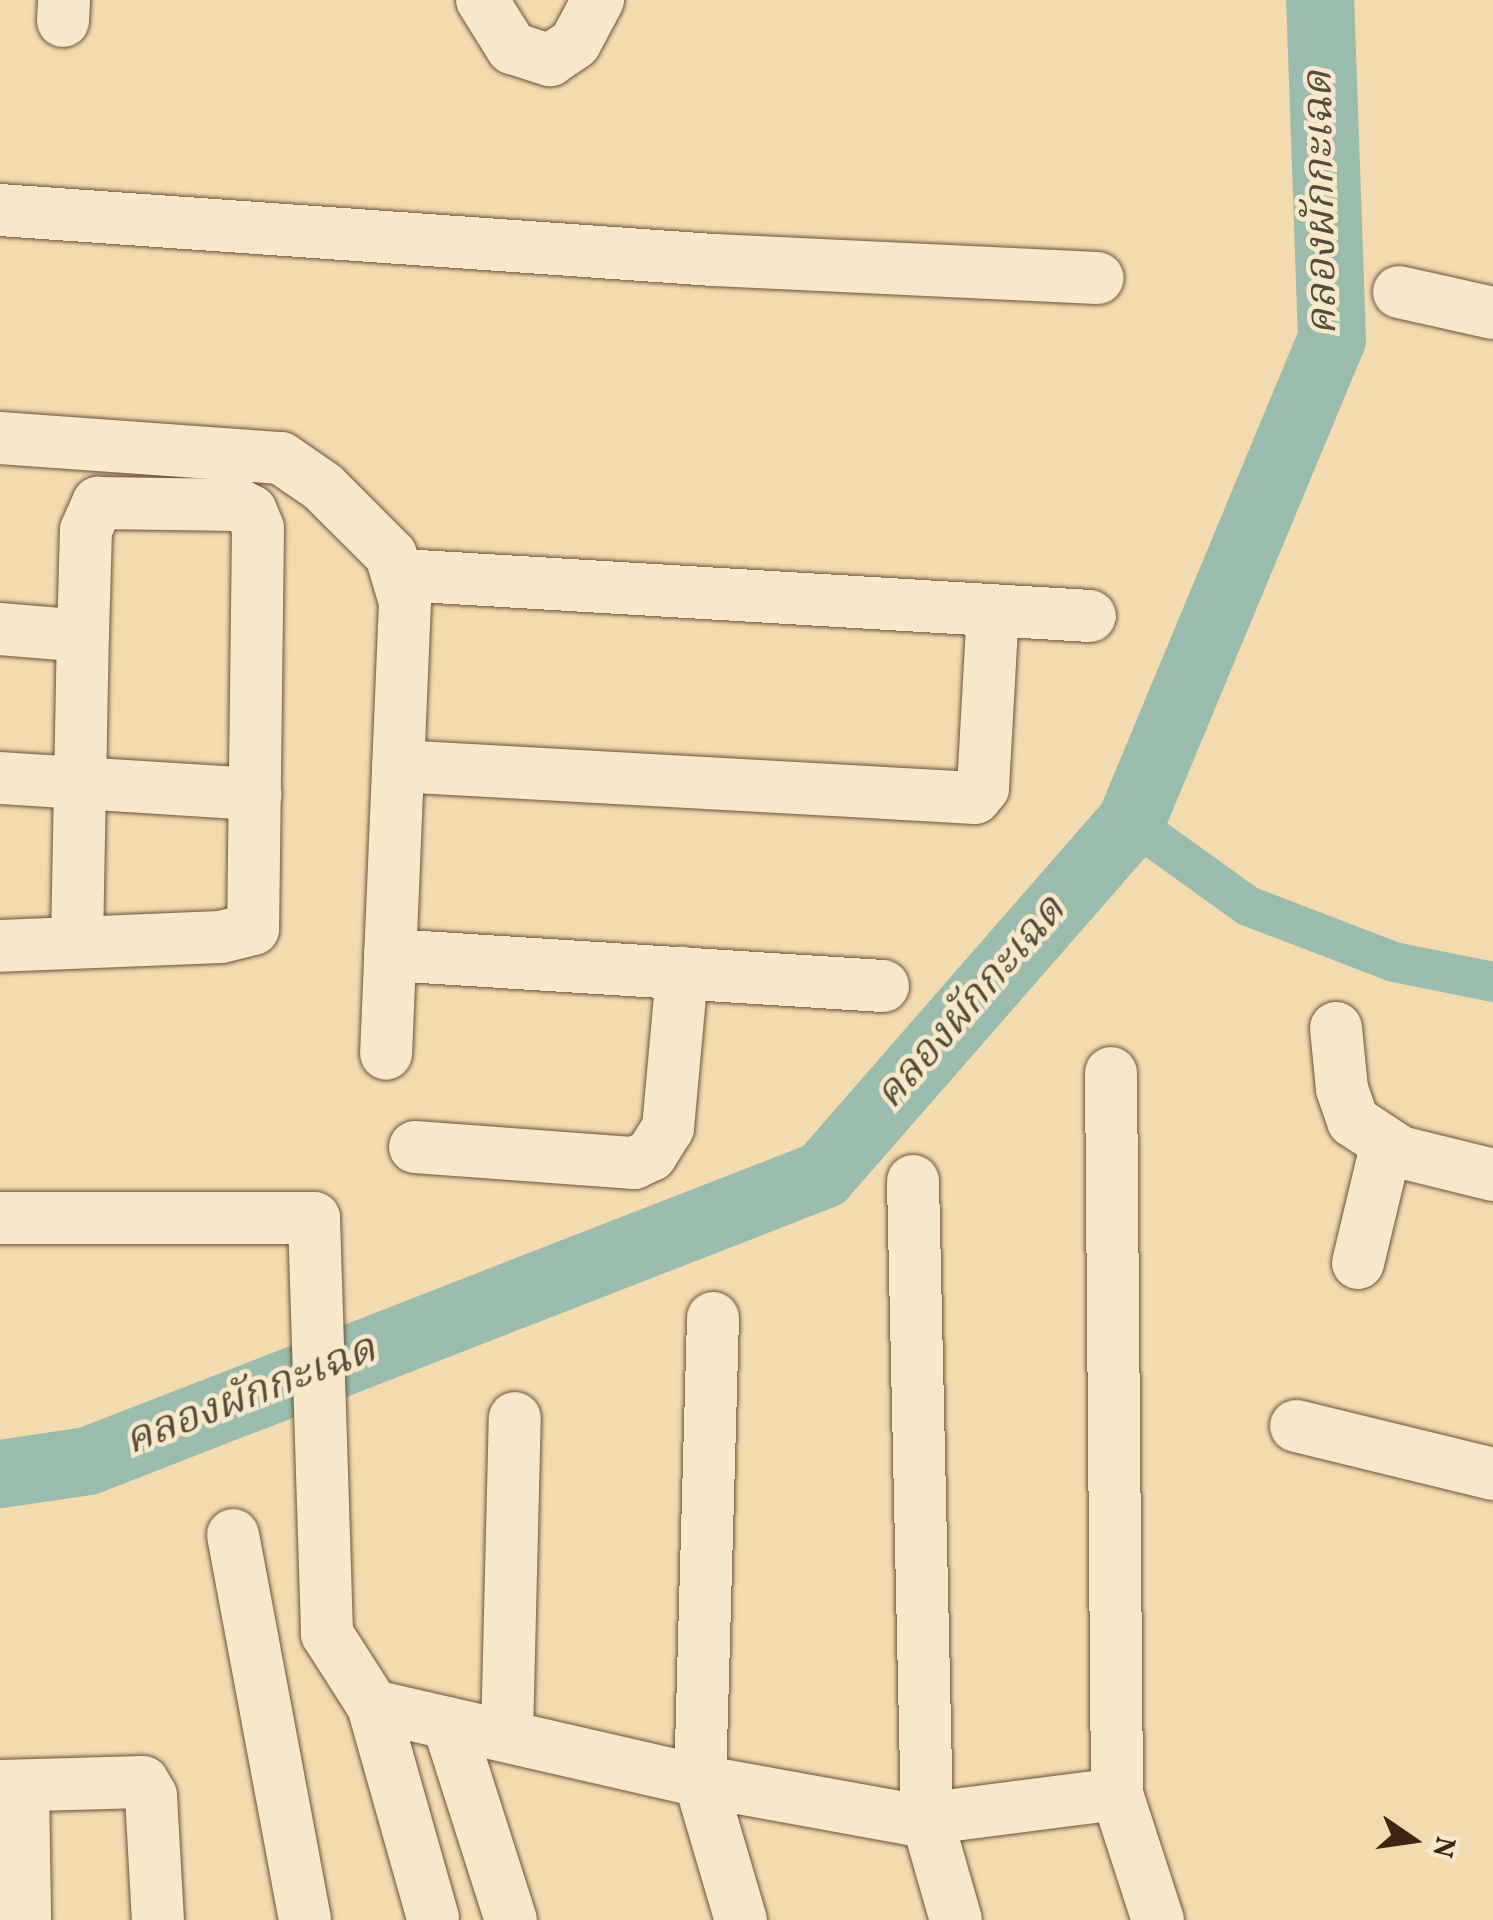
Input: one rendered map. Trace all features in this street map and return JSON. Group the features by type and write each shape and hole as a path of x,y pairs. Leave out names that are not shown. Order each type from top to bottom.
{"street":[{"path":"482,0 512,48 550,60 576,44 598,0"},
{"path":"0,210 714,260 1098,278"},
{"path":"1399,292 1493,313"},
{"path":"0,438 281,458 323,487 391,555 402,575 386,1054"},
{"path":"0,946 220,937 253,929 258,528 251,512 239,505 98,502 86,530 77,942"},
{"path":"402,575 1090,616"},
{"path":"398,766 975,798 982,788 993,610"},
{"path":"0,629 83,636"},
{"path":"0,778 256,794"},
{"path":"390,956 883,986"},
{"path":"415,1147 634,1163 651,1155 668,1128 682,974"},
{"path":"1336,1028 1342,1089 1353,1121 1386,1146 1493,1175"},
{"path":"1111,1073 1118,1794 1158,1920"},
{"path":"1358,1264 1386,1146"},
{"path":"913,1181 927,1818 956,1920"},
{"path":"0,1218 314,1218 326,1634 373,1706 434,1918"},
{"path":"713,1318 700,1781 741,1920"},
{"path":"507,1736 515,1418"},
{"path":"1296,1426 1493,1474"},
{"path":"233,1536 306,1920"},
{"path":"373,1706 700,1781 927,1818 1118,1794"},
{"path":"448,1723 511,1920"},
{"path":"25,1920 11,1786 143,1782 150,1796 158,1920"}],"waterway":[{"name":"คลองผักกะเฉด","path":"0,1474 88,1461 823,1175 1131,822 1332,339 1320,0"},
{"path":"1131,822 1248,906 1394,962 1493,982"}]}
